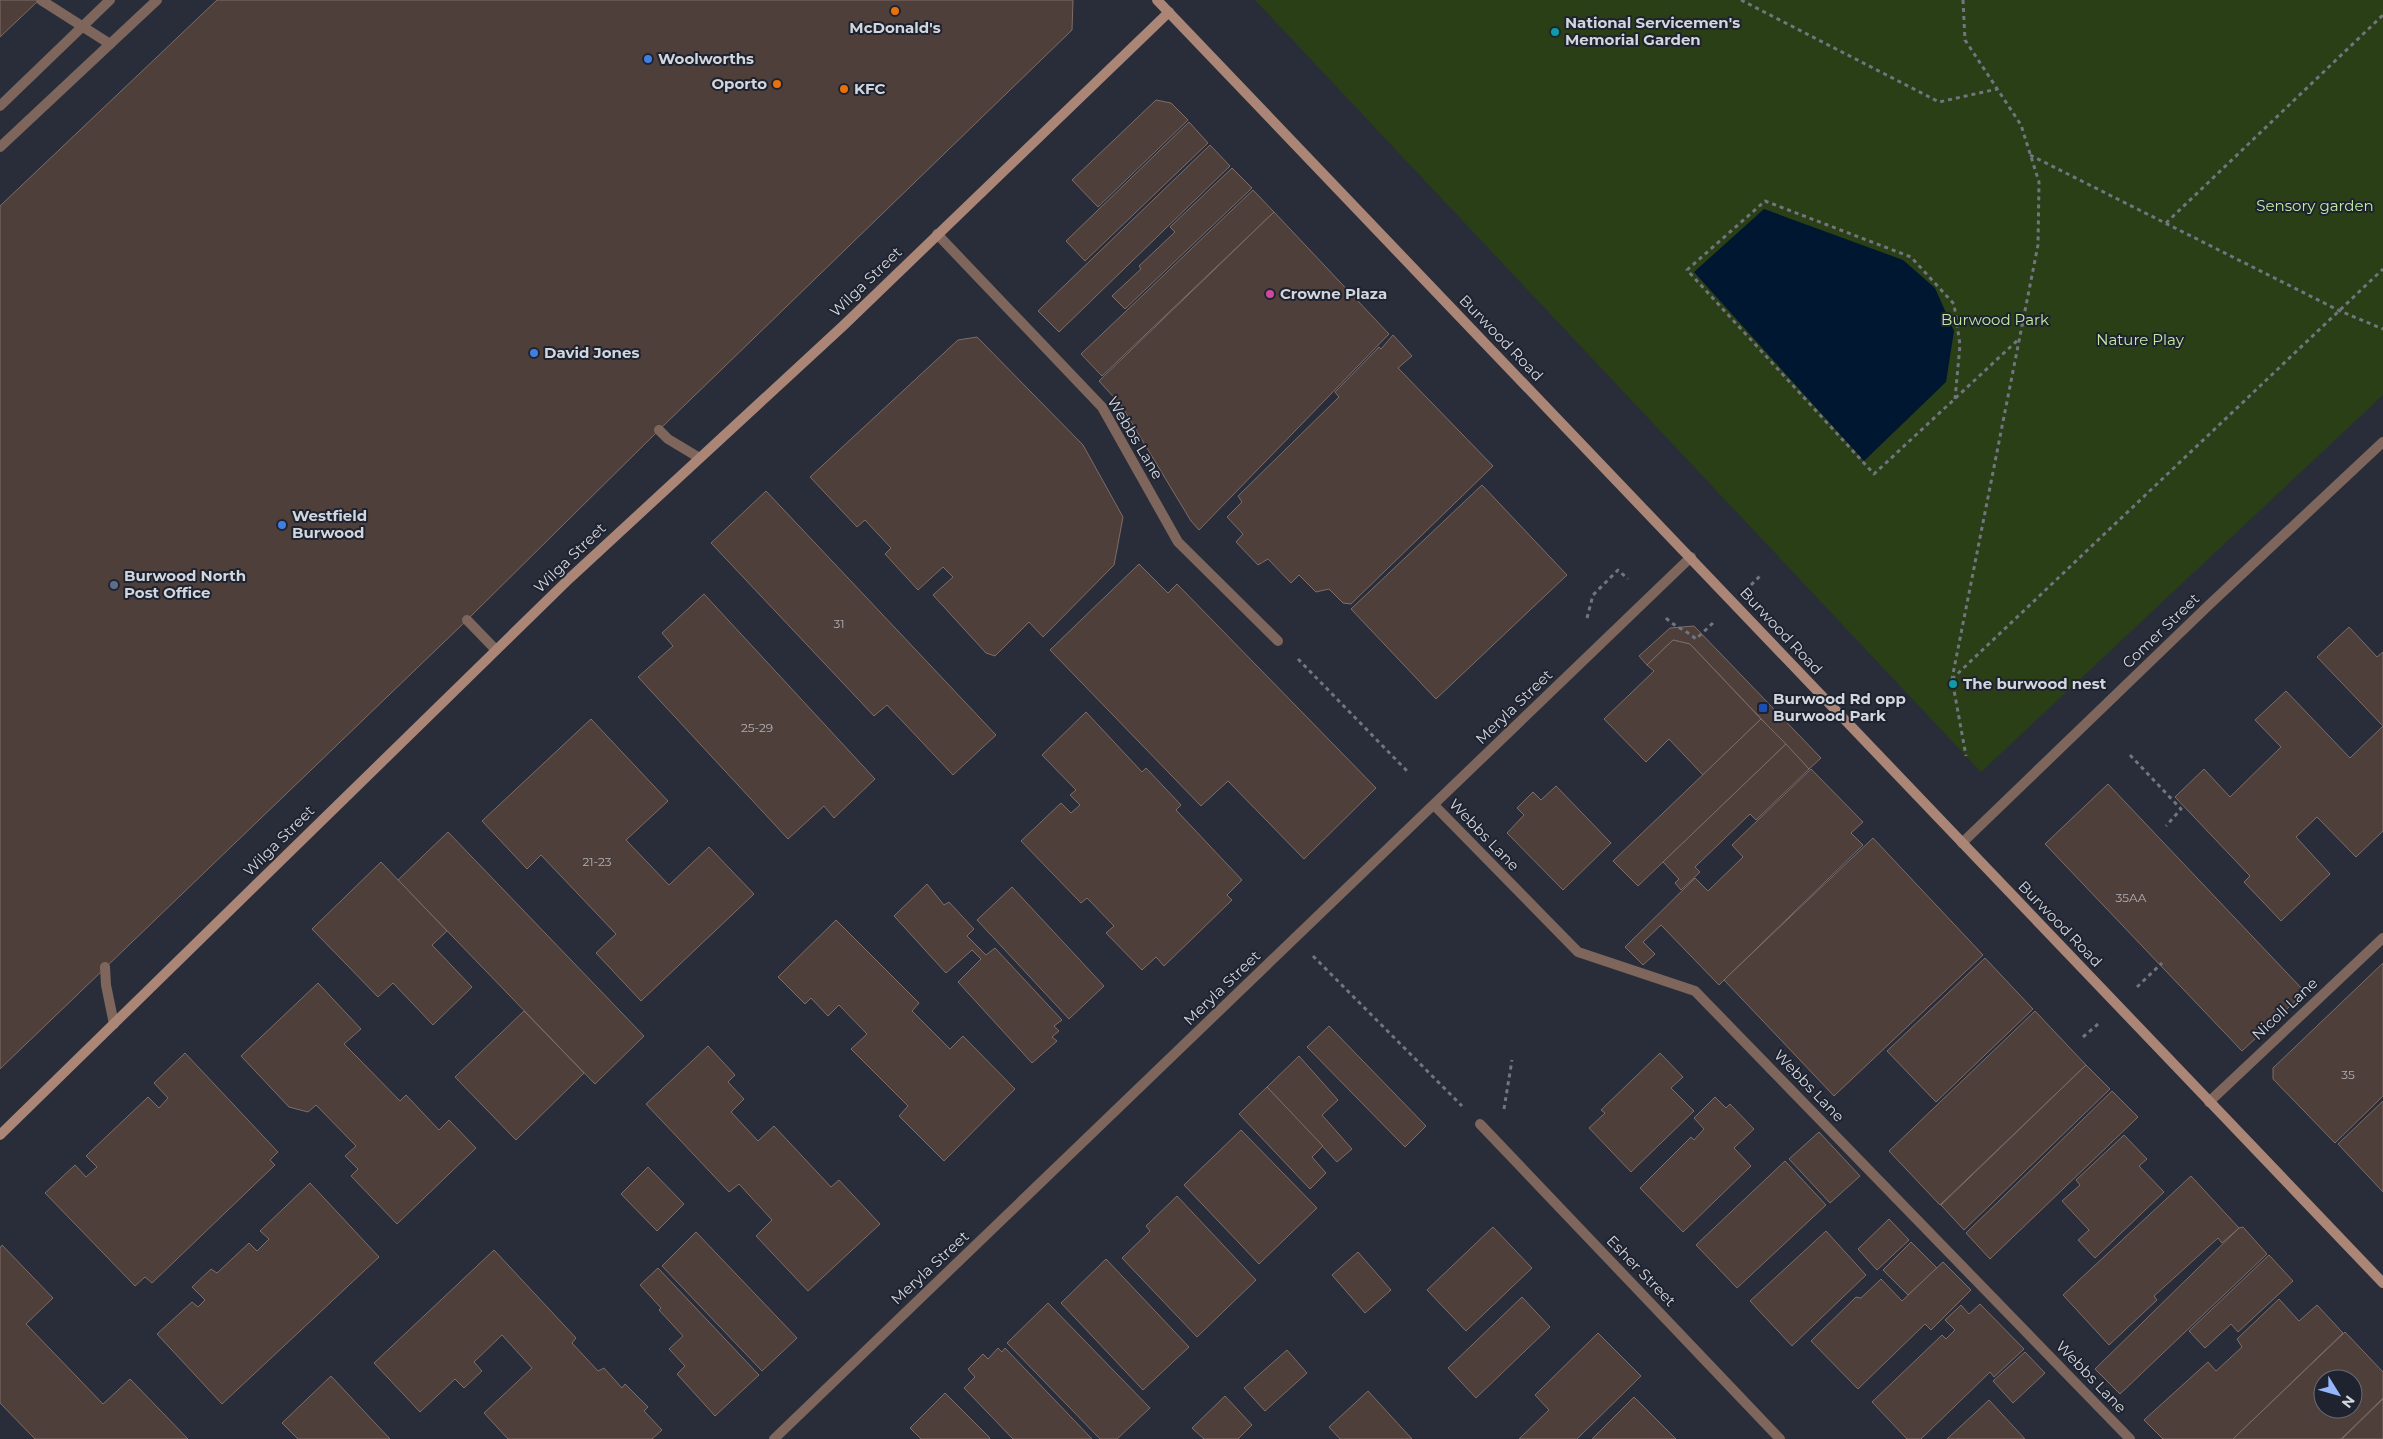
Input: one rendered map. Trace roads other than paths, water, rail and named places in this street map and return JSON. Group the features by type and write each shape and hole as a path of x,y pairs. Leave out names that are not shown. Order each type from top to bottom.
{"street":[{"path":"41,0 110,44"},
{"path":"0,106 110,0"},
{"path":"0,147 157,0"},
{"name":"Burwood Road","path":"1157,0 2383,1283"},
{"name":"Wilga Street","path":"1,1133 496,650 698,457 844,325 1169,12"},
{"name":"Webbs Lane","path":"937,234 1102,407 1178,542 1278,641"},
{"path":"659,430 668,439 698,457"},
{"name":"Comer Street","path":"1962,843 2210,604 2383,442"},
{"name":"Meryla Street","path":"774,1439 1691,557"},
{"path":"467,620 496,650"},
{"name":"Webbs Lane","path":"1434,805 1578,952 1695,991 2130,1439"},
{"name":"Nicoll Lane","path":"2209,1102 2383,938"},
{"path":"105,967 106,985 114,1024"},
{"name":"Esher Street","path":"1480,1124 1780,1439"}],"water":[{"path":"1764,209 1903,260 1935,288 1954,331 1946,382 1864,461 1694,272"}],"place":[{"name":"McDonald's","path":"895,11"},
{"name":"National Servicemen's Memorial Garden","path":"1555,32"},
{"name":"Woolworths","path":"648,59"},
{"name":"Oporto","path":"777,84"},
{"name":"KFC","path":"844,89"},
{"name":"Crowne Plaza","path":"1270,294"},
{"name":"David Jones","path":"534,353"},
{"name":"Westfield Burwood","path":"282,525"},
{"name":"Burwood North Post Office","path":"114,585"},
{"name":"The burwood nest","path":"1953,684"},
{"name":"Burwood Rd opp Burwood Park","path":"1763,708"}],"park label":[{"name":"Sensory garden","path":"2315,206"},
{"name":"Burwood Park","path":"1995,320"},
{"name":"Nature Play","path":"2140,340"}]}
